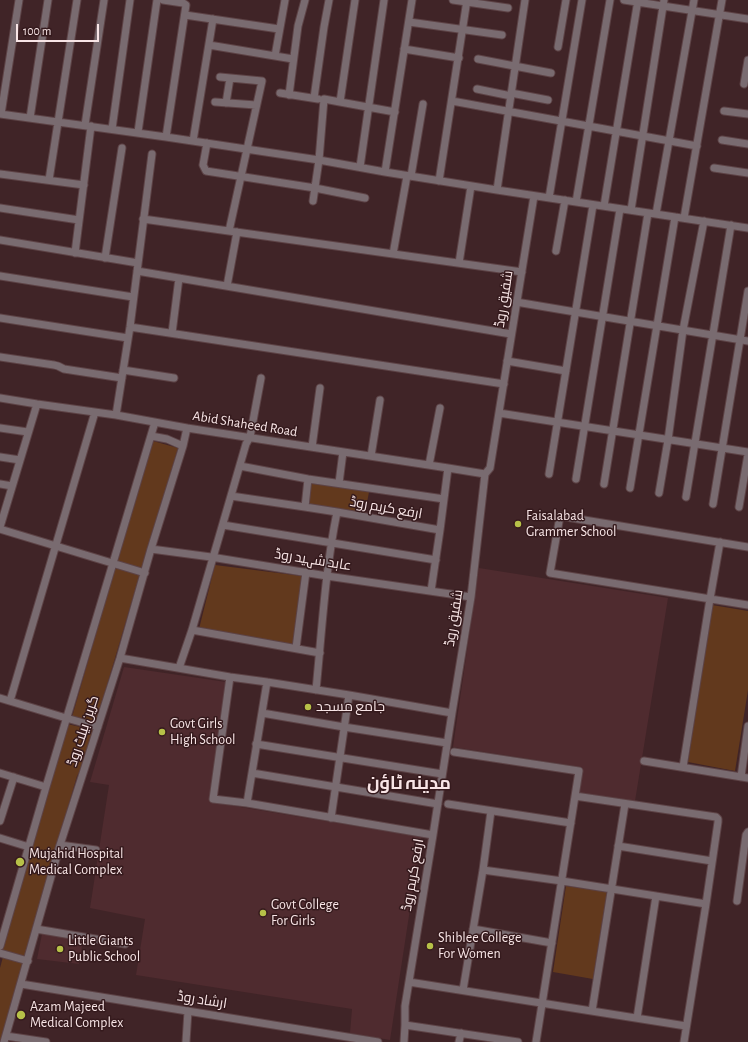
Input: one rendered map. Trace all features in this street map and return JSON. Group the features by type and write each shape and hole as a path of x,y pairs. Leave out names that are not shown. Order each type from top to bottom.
{"street":[{"path":"18,0 1,114 138,132 319,160 534,196 748,228"},
{"path":"30,118 48,0"},
{"path":"49,180 77,0"},
{"path":"75,253 84,185 88,126 104,0"},
{"path":"112,129 130,0"},
{"path":"138,132 157,0"},
{"path":"163,0 185,3 186,5 166,137"},
{"path":"275,56 285,0"},
{"path":"289,95 298,26 305,0"},
{"path":"314,98 329,0"},
{"path":"340,102 356,0"},
{"path":"360,167 384,0"},
{"path":"385,172 412,0"},
{"path":"453,0 508,8"},
{"path":"497,190 525,0"},
{"path":"558,47 566,0"},
{"path":"549,198 582,0"},
{"path":"576,202 610,0"},
{"path":"624,0 664,3 692,11 748,19"},
{"path":"656,214 694,0"},
{"path":"684,218 722,0"},
{"path":"439,181 467,1"},
{"path":"604,206 638,1"},
{"path":"632,210 664,3"},
{"path":"185,15 279,29"},
{"path":"193,141 213,19"},
{"path":"409,22 502,35"},
{"path":"209,46 293,59"},
{"path":"404,49 458,58"},
{"path":"478,59 551,73"},
{"path":"744,84 748,60"},
{"path":"220,77 262,81 229,231"},
{"path":"226,103 230,78"},
{"path":"476,89 548,100"},
{"path":"280,93 324,99 395,112"},
{"path":"313,201 319,160 324,99"},
{"path":"215,102 256,105"},
{"path":"452,102 697,146"},
{"path":"393,254 423,104"},
{"path":"724,111 748,114"},
{"path":"722,140 748,144"},
{"path":"207,143 203,165 206,171 315,188 366,198"},
{"path":"105,258 122,148"},
{"path":"116,414 130,327 152,154"},
{"path":"714,168 748,173"},
{"path":"0,174 84,185"},
{"path":"459,263 471,186"},
{"name":"شفیق روڈ","path":"452,713 471,596 486,474 490,468 534,196"},
{"path":"556,251 565,200"},
{"path":"549,474 592,204"},
{"path":"0,208 79,220"},
{"path":"576,479 620,209"},
{"path":"604,484 648,213"},
{"path":"630,488 675,217"},
{"path":"143,219 522,272"},
{"path":"659,493 683,330 704,221"},
{"path":"686,497 731,225"},
{"path":"227,286 237,232"},
{"path":"0,240 138,263"},
{"path":"137,271 512,334"},
{"path":"0,276 133,297"},
{"path":"172,333 180,278"},
{"path":"713,504 748,291"},
{"path":"516,302 748,341"},
{"path":"0,318 128,338"},
{"path":"130,327 504,384"},
{"path":"0,356 54,365 64,369 122,378"},
{"path":"507,361 566,371"},
{"path":"123,370 174,378"},
{"path":"179,668 192,630 246,444 250,437 261,378"},
{"path":"312,447 320,388"},
{"name":"Abid Shaheed Road","path":"0,398 116,414 187,428 486,474"},
{"path":"372,456 380,400"},
{"path":"37,404 0,528 145,572"},
{"path":"429,465 440,408"},
{"path":"10,701 96,412"},
{"path":"499,413 748,453 739,506"},
{"name":"گرین بیلٹ روڈ","path":"0,946 66,718 114,563 155,422"},
{"path":"0,428 28,432"},
{"name":"گرین بیلٹ روڈ","path":"5,1039 60,845 120,658 187,428"},
{"path":"151,436 167,439 183,446"},
{"path":"339,483 343,452"},
{"path":"0,457 20,460"},
{"path":"240,466 308,479 444,499"},
{"path":"440,530 448,468"},
{"path":"305,507 308,479"},
{"path":"0,484 12,486"},
{"path":"231,496 337,512"},
{"name":"ارفع کریم روڈ","path":"316,690 327,576 337,512 440,530 431,591"},
{"path":"748,547 560,516 550,573 748,605"},
{"path":"223,525 436,560"},
{"path":"683,767 720,542"},
{"name":"عابد شہید روڈ","path":"151,549 471,596"},
{"path":"296,648 306,572"},
{"path":"192,630 320,653"},
{"path":"120,658 452,713"},
{"path":"230,677 213,799 247,803 433,835"},
{"path":"247,803 267,682"},
{"path":"330,818 349,695"},
{"path":"0,698 98,727"},
{"path":"262,713 447,743"},
{"name":"ارفع کریم روڈ","path":"404,1042 405,1006 408,982 452,713"},
{"path":"644,761 744,777 748,726"},
{"path":"256,744 442,774"},
{"path":"454,752 579,771 536,1042"},
{"path":"0,773 46,787"},
{"path":"252,773 438,804"},
{"path":"1,815 14,777"},
{"path":"575,796 716,817 718,819 684,1042"},
{"path":"448,804 571,823"},
{"path":"592,1011 610,889 625,804"},
{"path":"463,990 483,870 491,811"},
{"path":"737,901 746,835 748,832"},
{"path":"0,838 29,847"},
{"path":"60,845 96,850"},
{"path":"618,846 712,861"},
{"path":"483,870 706,904"},
{"path":"637,1018 656,896"},
{"path":"36,929 125,944"},
{"path":"473,930 552,943"},
{"path":"0,953 28,961"},
{"path":"408,982 686,1026"},
{"name":"ارشاد روڈ","path":"21,984 354,1040 378,1042"},
{"path":"186,1042 188,1011"},
{"path":"405,1025 461,1033 487,1040 518,1042"},
{"path":"459,1042 461,1033"},
{"path":"5,1039 46,1042"}],"shaded area":[{"path":"153,441 178,448 142,568 116,561"},
{"path":"310,482 369,492 365,513 307,504"},
{"path":"215,565 302,576 294,646 199,629"},
{"path":"115,567 140,574 96,722 72,717"},
{"path":"479,568 668,598 635,801 580,793 582,767 453,747"},
{"path":"712,605 748,611 748,690 735,771 688,762"},
{"name":"Govt College For Girls","path":"124,667 226,682 210,802 421,837 390,1040 350,1033 352,1009 136,975 145,919 90,908 109,785 90,782"},
{"path":"67,724 94,730 83,766 77,776 41,899 26,958 2,951"},
{"path":"566,886 607,892 593,979 553,972"},
{"name":"Little Giants Public School","path":"42,934 83,940 79,964 37,959"},
{"path":"3,957 25,963 0,1042 0,968"}],"place":[{"name":"Faisalabad Grammer School","path":"518,524"},
{"name":"جامع مسجد","path":"308,707"},
{"name":"Govt Girls High School","path":"162,732"},
{"name":"Mujahid Hospital Medical Complex","path":"20,862"},
{"name":"Govt College For Girls","path":"263,913"},
{"name":"Shiblee College For Women","path":"430,946"},
{"name":"Little Giants Public School","path":"60,949"},
{"name":"Azam Majeed Medical Complex","path":"21,1015"}],"district":[{"name":"مدینہ ٹاؤن","path":"409,784"}]}
